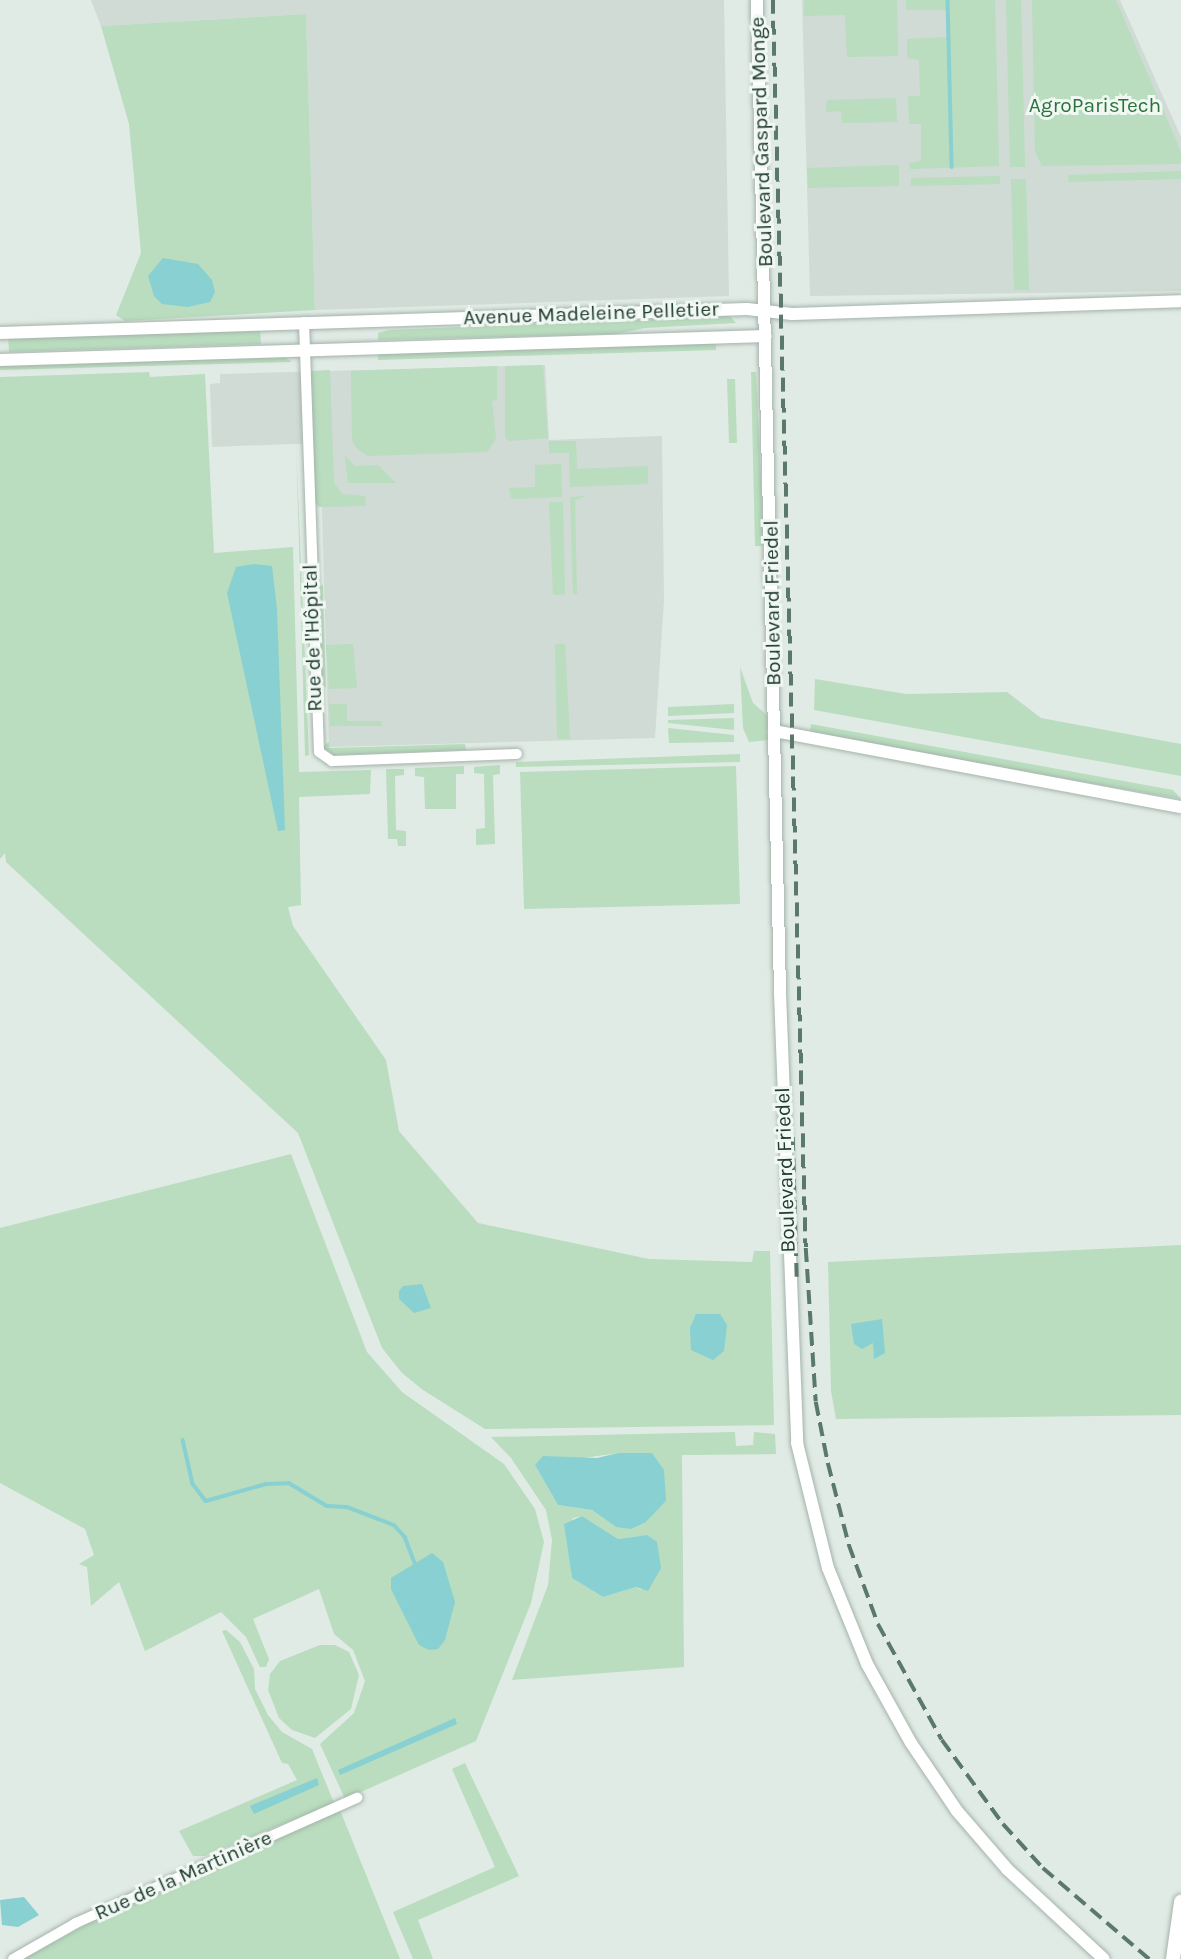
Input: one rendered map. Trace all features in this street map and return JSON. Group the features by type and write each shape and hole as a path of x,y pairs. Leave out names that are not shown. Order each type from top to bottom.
{"main road":[{"path":"1172,1959 1181,1902"}],"street":[{"name":"Boulevard Gaspard Monge","path":"757,0 766,284"},
{"name":"Boulevard Friedel","path":"766,284 774,731 792,1397 802,1470 828,1568 867,1664 911,1743 957,1811 1007,1869 1104,1959"},
{"name":"Avenue Madeleine Pelletier","path":"0,333 747,309 767,314 1181,301"},
{"name":"Rue de l'Hôpital","path":"304,322 318,752 332,761 517,754"},
{"name":"Avenue Madeleine Pelletier","path":"0,360 766,336"},
{"path":"774,731 1181,807"},
{"name":"Rue de la Martinière","path":"13,1959 76,1923 357,1798"}],"shaded area":[{"path":"91,0 724,0 729,296 315,310 306,14 101,26"},
{"path":"802,0 1120,0 1181,137 1181,291 810,296"},
{"path":"545,365 549,440 662,436 664,600 655,738 329,747 320,443 212,447 210,384 220,383 220,374"}],"green space":[{"path":"804,0 897,0 898,56 847,57 845,15 804,16"},
{"name":"AgroParisTech","path":"906,0 995,0 999,166 910,169 909,163 921,161 921,124 909,124 908,96 920,96 919,60 907,58 907,39 947,37 946,10 906,10"},
{"path":"1006,0 1021,0 1025,167 1010,167"},
{"name":"AgroParisTech","path":"1032,0 1116,0 1181,152 1181,164 1042,166 1035,152"},
{"path":"306,14 315,310 125,321 116,315 141,253 129,124 101,26"},
{"path":"896,98 897,122 842,123 841,111 826,112 827,100"},
{"path":"899,165 899,186 808,188 807,168"},
{"path":"1181,171 1181,179 1068,182 1069,175"},
{"path":"1000,176 1000,184 911,186 911,178"},
{"path":"1011,179 1026,179 1029,290 1014,290"},
{"path":"730,316 736,323 645,328 616,334 378,340 378,333 389,330"},
{"path":"260,330 261,344 9,352 8,337"},
{"path":"716,343 716,350 378,360 379,352"},
{"path":"281,355 292,362 0,370 0,364"},
{"path":"543,365 548,438 509,441 505,438 505,366"},
{"path":"497,366 497,400 492,401 496,439 487,452 368,456 356,448 352,440 351,371"},
{"path":"330,370 334,483 342,494 365,496 366,506 319,507 315,503 310,371"},
{"path":"149,372 150,377 205,374 214,553 293,547 299,772 371,770 370,794 299,797 301,905 288,907 293,926 386,1060 399,1131 478,1223 649,1259 752,1262 754,1251 770,1251 774,1425 485,1429 423,1390 402,1373 382,1348 298,1133 6,862 5,853 0,859 0,377"},
{"path":"751,372 756,372 764,546 755,546"},
{"path":"727,379 735,379 737,443 729,443"},
{"path":"549,441 576,441 577,469 648,466 648,484 570,487 569,453 549,453"},
{"path":"296,445 309,755 305,756 299,543"},
{"path":"345,456 355,466 378,465 396,483 348,483"},
{"path":"561,464 562,497 511,499 509,488 535,487 535,465"},
{"path":"586,496 575,500 577,594 573,594 570,497"},
{"path":"549,502 563,502 565,594 553,595"},
{"path":"323,584 326,688 320,683 317,590"},
{"path":"353,644 357,688 329,689 326,645"},
{"path":"555,644 565,644 570,739 557,739"},
{"path":"740,667 753,703 768,716 769,740 749,742 743,728"},
{"path":"815,679 906,694 1007,692 1041,718 1181,744 1181,776 814,710"},
{"path":"329,704 347,704 347,721 382,721 381,726 330,726"},
{"path":"734,704 734,713 668,716 668,707"},
{"path":"734,718 734,730 668,723 668,720"},
{"path":"811,724 1173,790 1181,799 810,734"},
{"path":"668,728 734,735 734,742 669,743"},
{"path":"329,742 329,748 465,744 466,750 334,755 322,747"},
{"path":"740,754 740,762 516,767 516,762"},
{"path":"500,765 500,774 493,775 495,844 476,845 476,829 485,828 484,774 474,773 474,767"},
{"path":"464,766 464,774 456,774 456,809 425,809 424,777 415,776 415,768"},
{"path":"736,766 740,904 524,909 520,772"},
{"path":"386,769 404,769 404,775 395,776 396,830 406,831 406,846 398,846 397,839 388,839"},
{"path":"291,1154 367,1352 402,1392 504,1464 535,1509 544,1542 531,1603 476,1741 345,1799 320,1744 354,1713 365,1681 353,1650 334,1634 319,1589 253,1619 269,1659 266,1667 260,1667 246,1637 221,1612 145,1651 119,1582 91,1606 87,1567 79,1564 94,1555 85,1529 0,1483 0,1228"},
{"path":"1181,1245 1181,1415 836,1419 831,1391 828,1262"},
{"path":"735,1432 736,1446 753,1445 754,1432 775,1434 776,1454 682,1455 684,1667 512,1680 548,1585 552,1540 546,1510 511,1458 491,1437","holes":["618,1453 652,1453 666,1501 646,1522 616,1527 592,1510 558,1505 535,1465","582,1516 618,1539 640,1536 641,1590 636,1587 603,1597 572,1578 566,1534 573,1518"]},
{"path":"226,1630 240,1642 254,1669 255,1689 268,1715 282,1732 312,1749 334,1803 205,1856 193,1856 179,1831 297,1780 288,1764 282,1763 222,1631"},
{"path":"320,1645 335,1645 349,1652 359,1675 351,1709 315,1738 292,1730 279,1718 268,1690 270,1674 280,1661"},
{"path":"465,1763 519,1876 418,1920 433,1959 413,1959 393,1912 495,1867 452,1769"},
{"path":"340,1810 400,1959 23,1959 102,1916"}],"water":[{"path":"163,258 198,264 212,280 215,292 210,302 188,307 162,304 154,296 148,276"},
{"path":"254,564 272,566 277,609 285,830 278,831 227,593 236,567"},
{"path":"422,1284 431,1308 414,1313 399,1299 399,1291 403,1286"},
{"path":"696,1314 720,1314 727,1325 724,1351 713,1360 691,1350 690,1328"},
{"path":"882,1319 885,1353 874,1359 873,1343 862,1349 854,1344 851,1324"},
{"path":"618,1453 652,1453 664,1470 666,1501 646,1522 631,1529 616,1527 592,1510 558,1505 535,1465 543,1456 597,1458"},
{"path":"582,1516 618,1539 647,1535 657,1542 661,1568 648,1591 636,1587 603,1597 572,1578 564,1524"},
{"path":"432,1553 443,1562 455,1602 445,1640 438,1649 429,1650 419,1645 391,1589 391,1578"},
{"path":"455,1718 457,1724 340,1775 338,1770"},
{"path":"317,1778 319,1785 254,1814 250,1806"},
{"path":"24,1897 39,1915 18,1927 2,1925 0,1900"}],"waterway":[{"path":"948,0 952,167"},
{"path":"183,1440 193,1484 206,1501 266,1484 289,1483 327,1506 347,1507 394,1525 405,1537 416,1565"}],"railway":[{"path":"773,0 806,1248 816,1402 849,1545 878,1624 942,1740 1003,1824 1043,1868 1149,1959"},
{"path":"793,1137 797,1277"}]}
